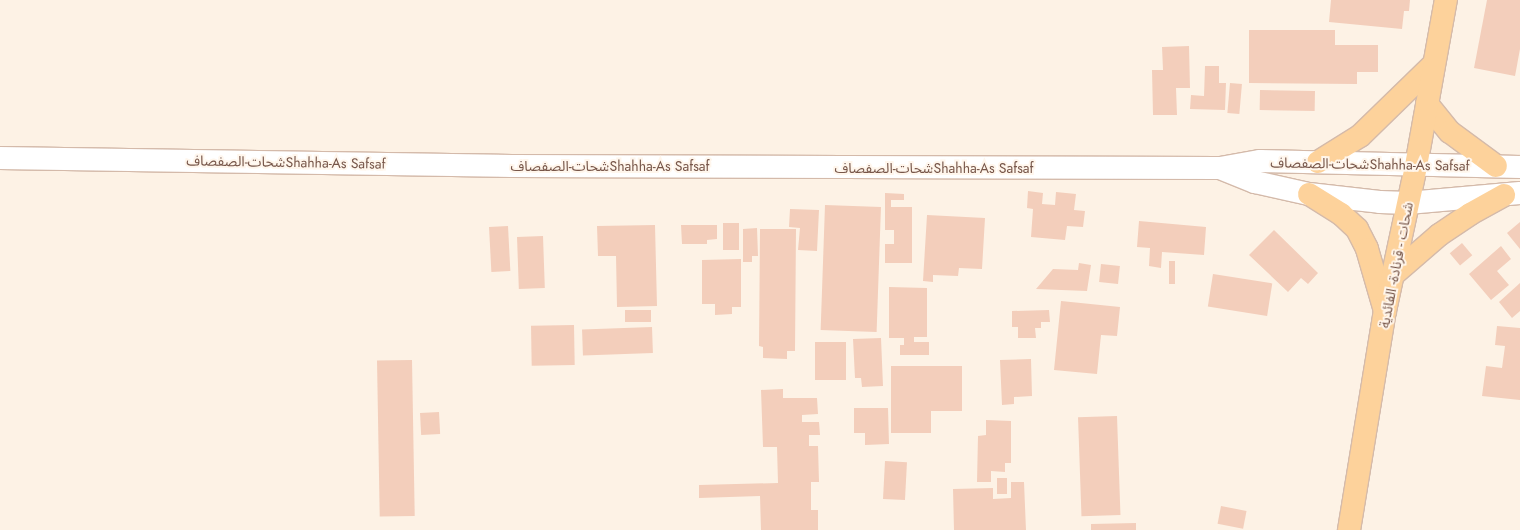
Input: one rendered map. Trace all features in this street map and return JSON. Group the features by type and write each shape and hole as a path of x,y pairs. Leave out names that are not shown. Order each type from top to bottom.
{"main road":[{"name":"شحات - قرنادة- الفائدية","path":"1349,530 1385,311 1416,166 1446,0"},
{"path":"1318,162 1360,136 1434,64"},
{"path":"1427,104 1450,132 1496,166"},
{"name":"شحات-الصفصافShahha-As Safsaf","path":"0,158 512,166 1220,168 1260,162 1318,162 1416,166 1520,167"},
{"name":"شحات-الصفصافShahha-As Safsaf","path":"1220,168 1255,182 1309,194 1380,202 1408,202 1512,194"},
{"path":"1309,194 1341,214 1357,229 1367,249 1385,311"},
{"path":"1394,274 1439,235 1470,214 1512,194"}],"building":[{"path":"1331,0 1410,0 1409,11 1404,11 1402,29 1329,22"},
{"path":"1487,0 1520,0 1520,49 1515,76 1474,68"},
{"path":"1249,30 1335,30 1335,45 1378,45 1378,72 1357,72 1357,84 1249,83"},
{"path":"1189,46 1190,88 1176,88 1177,115 1153,115 1152,70 1163,70 1162,47"},
{"path":"1205,66 1219,66 1219,83 1226,83 1225,110 1190,109 1191,95 1204,96"},
{"path":"1230,83 1242,84 1239,114 1227,113"},
{"path":"1260,90 1315,91 1315,111 1260,110"},
{"path":"1028,191 1043,193 1042,204 1055,205 1056,192 1076,194 1074,210 1085,211 1083,227 1067,226 1065,240 1031,237 1033,209 1027,208"},
{"path":"885,193 904,194 904,200 891,200 891,207 912,207 912,263 885,263 885,244 894,244 894,230 885,230"},
{"path":"825,205 881,207 877,332 821,330"},
{"path":"790,209 819,210 817,251 798,250 800,228 789,227"},
{"path":"927,215 985,218 982,269 959,268 958,276 933,275 933,282 923,281"},
{"path":"1139,221 1206,227 1204,255 1162,252 1161,268 1149,266 1150,248 1137,247"},
{"path":"1520,222 1520,249 1507,233"},
{"path":"723,223 739,223 739,250 723,250"},
{"path":"655,225 657,306 617,307 616,256 598,256 597,226"},
{"path":"681,225 717,225 717,239 707,240 707,244 682,244"},
{"path":"508,226 510,271 491,272 489,227"},
{"path":"757,228 758,256 752,256 752,262 743,262 743,229"},
{"path":"760,229 796,229 795,351 787,351 787,359 763,358 763,347 759,346"},
{"path":"1274,230 1318,273 1308,284 1301,278 1288,292 1249,255"},
{"path":"543,236 545,288 519,289 517,237"},
{"path":"1462,243 1472,255 1460,266 1450,253"},
{"path":"1501,246 1511,259 1497,271 1509,285 1491,300 1469,274"},
{"path":"741,259 741,307 732,307 732,314 715,315 715,304 702,304 702,260"},
{"path":"1169,261 1175,261 1175,284 1169,284"},
{"path":"1079,263 1091,265 1087,291 1036,289 1053,269 1078,270"},
{"path":"1101,264 1120,266 1118,284 1099,282"},
{"path":"1213,274 1272,283 1267,316 1208,307"},
{"path":"1520,283 1520,311 1512,318 1499,302"},
{"path":"889,287 927,288 927,337 914,337 914,342 929,342 929,355 900,355 900,345 904,345 904,338 889,338"},
{"path":"1061,301 1120,307 1117,336 1101,335 1097,374 1054,370"},
{"path":"625,310 651,310 651,322 625,322"},
{"path":"1049,310 1050,322 1041,322 1041,328 1035,328 1036,338 1018,338 1018,327 1012,327 1012,311"},
{"path":"574,325 575,365 532,366 531,326"},
{"path":"1497,326 1520,328 1520,400 1482,396 1486,366 1502,368 1505,346 1495,345"},
{"path":"652,327 653,353 583,355 582,329"},
{"path":"881,338 883,386 862,387 861,378 855,378 853,339"},
{"path":"815,342 846,342 846,380 815,380"},
{"path":"1031,359 1032,396 1014,397 1014,404 1002,405 1000,360"},
{"path":"412,360 415,516 380,517 377,361"},
{"path":"891,366 962,366 962,411 931,411 931,433 891,433"},
{"path":"783,389 783,398 817,398 818,414 802,415 802,422 819,422 820,435 809,435 809,446 818,446 819,482 811,482 811,510 818,510 818,530 761,530 760,496 699,498 699,485 778,483 777,447 763,447 761,390"},
{"path":"854,408 888,408 889,444 865,445 865,433 854,433"},
{"path":"439,412 440,434 421,435 420,413"},
{"path":"1117,416 1120,515 1081,516 1078,417"},
{"path":"986,420 1011,421 1011,463 1005,463 1005,472 991,471 991,482 977,482 978,436 986,435"},
{"path":"885,461 907,462 905,500 883,499"},
{"path":"997,478 1007,478 1007,494 997,494"},
{"path":"1011,482 1024,482 1026,530 954,530 953,489 993,488 993,499 1011,498"},
{"path":"1221,506 1247,511 1243,529 1218,524"},
{"path":"1136,523 1136,530 1091,530 1091,524"}]}
